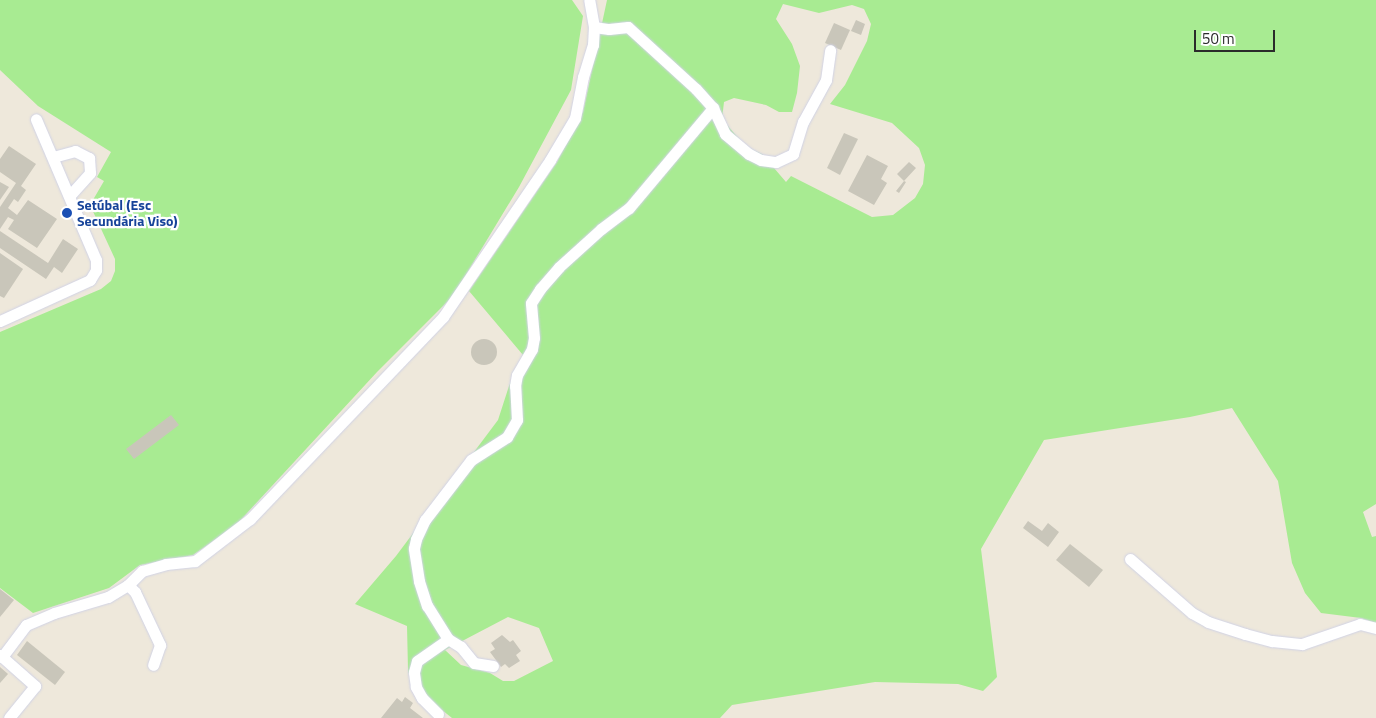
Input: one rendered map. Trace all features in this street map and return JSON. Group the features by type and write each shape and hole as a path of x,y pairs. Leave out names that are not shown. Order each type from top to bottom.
{"street":[{"path":"9,718 35,686 1,656 26,626 54,613 108,596 128,585 142,571 166,564 195,561 250,519 443,317 550,160 575,118 583,77 593,45 594,28 589,0"},
{"path":"594,28 609,30 628,28 678,71 713,108 725,134 749,154 762,160 776,162 787,159 793,154 803,122 826,80 830,50"},
{"path":"493,666 474,663 461,647 448,639 427,606 418,573 414,548 416,539 425,520 471,460 507,438 517,420 515,386 517,375 532,349 531,303 540,288 558,267 601,229 629,208 713,108"},
{"path":"0,321 90,280 96,270 96,260 36,119"},
{"path":"53,157 75,150 89,158 90,173 69,196"},
{"path":"1130,559 1192,613 1208,622 1245,634 1302,644 1360,624 1376,628"},
{"path":"128,585 135,592 160,645 153,665"},
{"path":"438,714 422,698 416,687 414,672 417,661 448,639"}],"green space":[{"path":"0,0 572,0 583,16 571,90 519,187 453,296 377,372 236,525 193,555 140,565 109,588 33,613 0,588 0,332 101,289 111,281 115,271 115,259 90,205 104,181 97,177 111,152 38,106 0,70"},
{"path":"607,0 1376,0 1376,504 1363,512 1372,537 1376,536 1376,623 1361,618 1321,613 1305,593 1292,563 1278,481 1232,408 1190,417 1044,440 981,549 997,677 983,691 958,684 875,682 732,705 720,718 452,718 411,682 408,670 407,626 355,604 396,556 498,420 509,386 523,355 469,291 557,162 583,112","holes":["783,4 819,13 852,5 864,9 871,24 867,41 845,85 830,104 892,123 919,148 925,165 923,184 915,198 893,215 872,217 791,176 786,182 762,154 746,147 722,119 724,102 734,98 766,105 779,112 792,112 797,93 800,66 792,44 776,19","508,617 539,628 553,661 514,681 503,681 490,673 461,665 445,650"]}],"building":[{"path":"856,20 865,24 861,35 851,31"},
{"path":"834,23 850,30 841,50 825,43"},
{"path":"844,133 858,139 840,175 827,168"},
{"path":"9,146 36,164 21,186 26,190 18,202 14,199 8,208 17,215 28,200 57,219 37,248 8,229 14,220 8,217 0,229 0,207 16,183 0,172 0,159"},
{"path":"867,155 888,166 881,179 887,183 874,205 848,191"},
{"path":"909,162 916,168 904,181 897,174"},
{"path":"904,181 906,182 899,193 896,191"},
{"path":"0,182 9,187 0,200"},
{"path":"0,231 48,263 63,239 78,249 62,273 54,267 46,279 0,248"},
{"path":"0,253 23,269 4,298 0,296"},
{"path":"484,339 493,343 497,352 493,361 484,365 475,361 471,352 475,343"},
{"path":"171,415 179,425 134,459 126,449"},
{"path":"1028,521 1042,531 1048,523 1059,532 1048,547 1023,528"},
{"path":"1070,544 1103,570 1089,587 1056,560"},
{"path":"0,589 14,600 0,617"},
{"path":"502,635 510,642 513,640 521,651 516,655 520,661 509,668 505,664 501,667 490,652 495,649 491,643"},
{"path":"27,641 65,672 55,685 17,655"},
{"path":"0,667 8,674 0,683"},
{"path":"405,697 413,703 410,708 423,718 381,718 397,698 402,702"}],"place":[{"name":"Setúbal (Esc Secundária Viso)","path":"67,213"}]}
